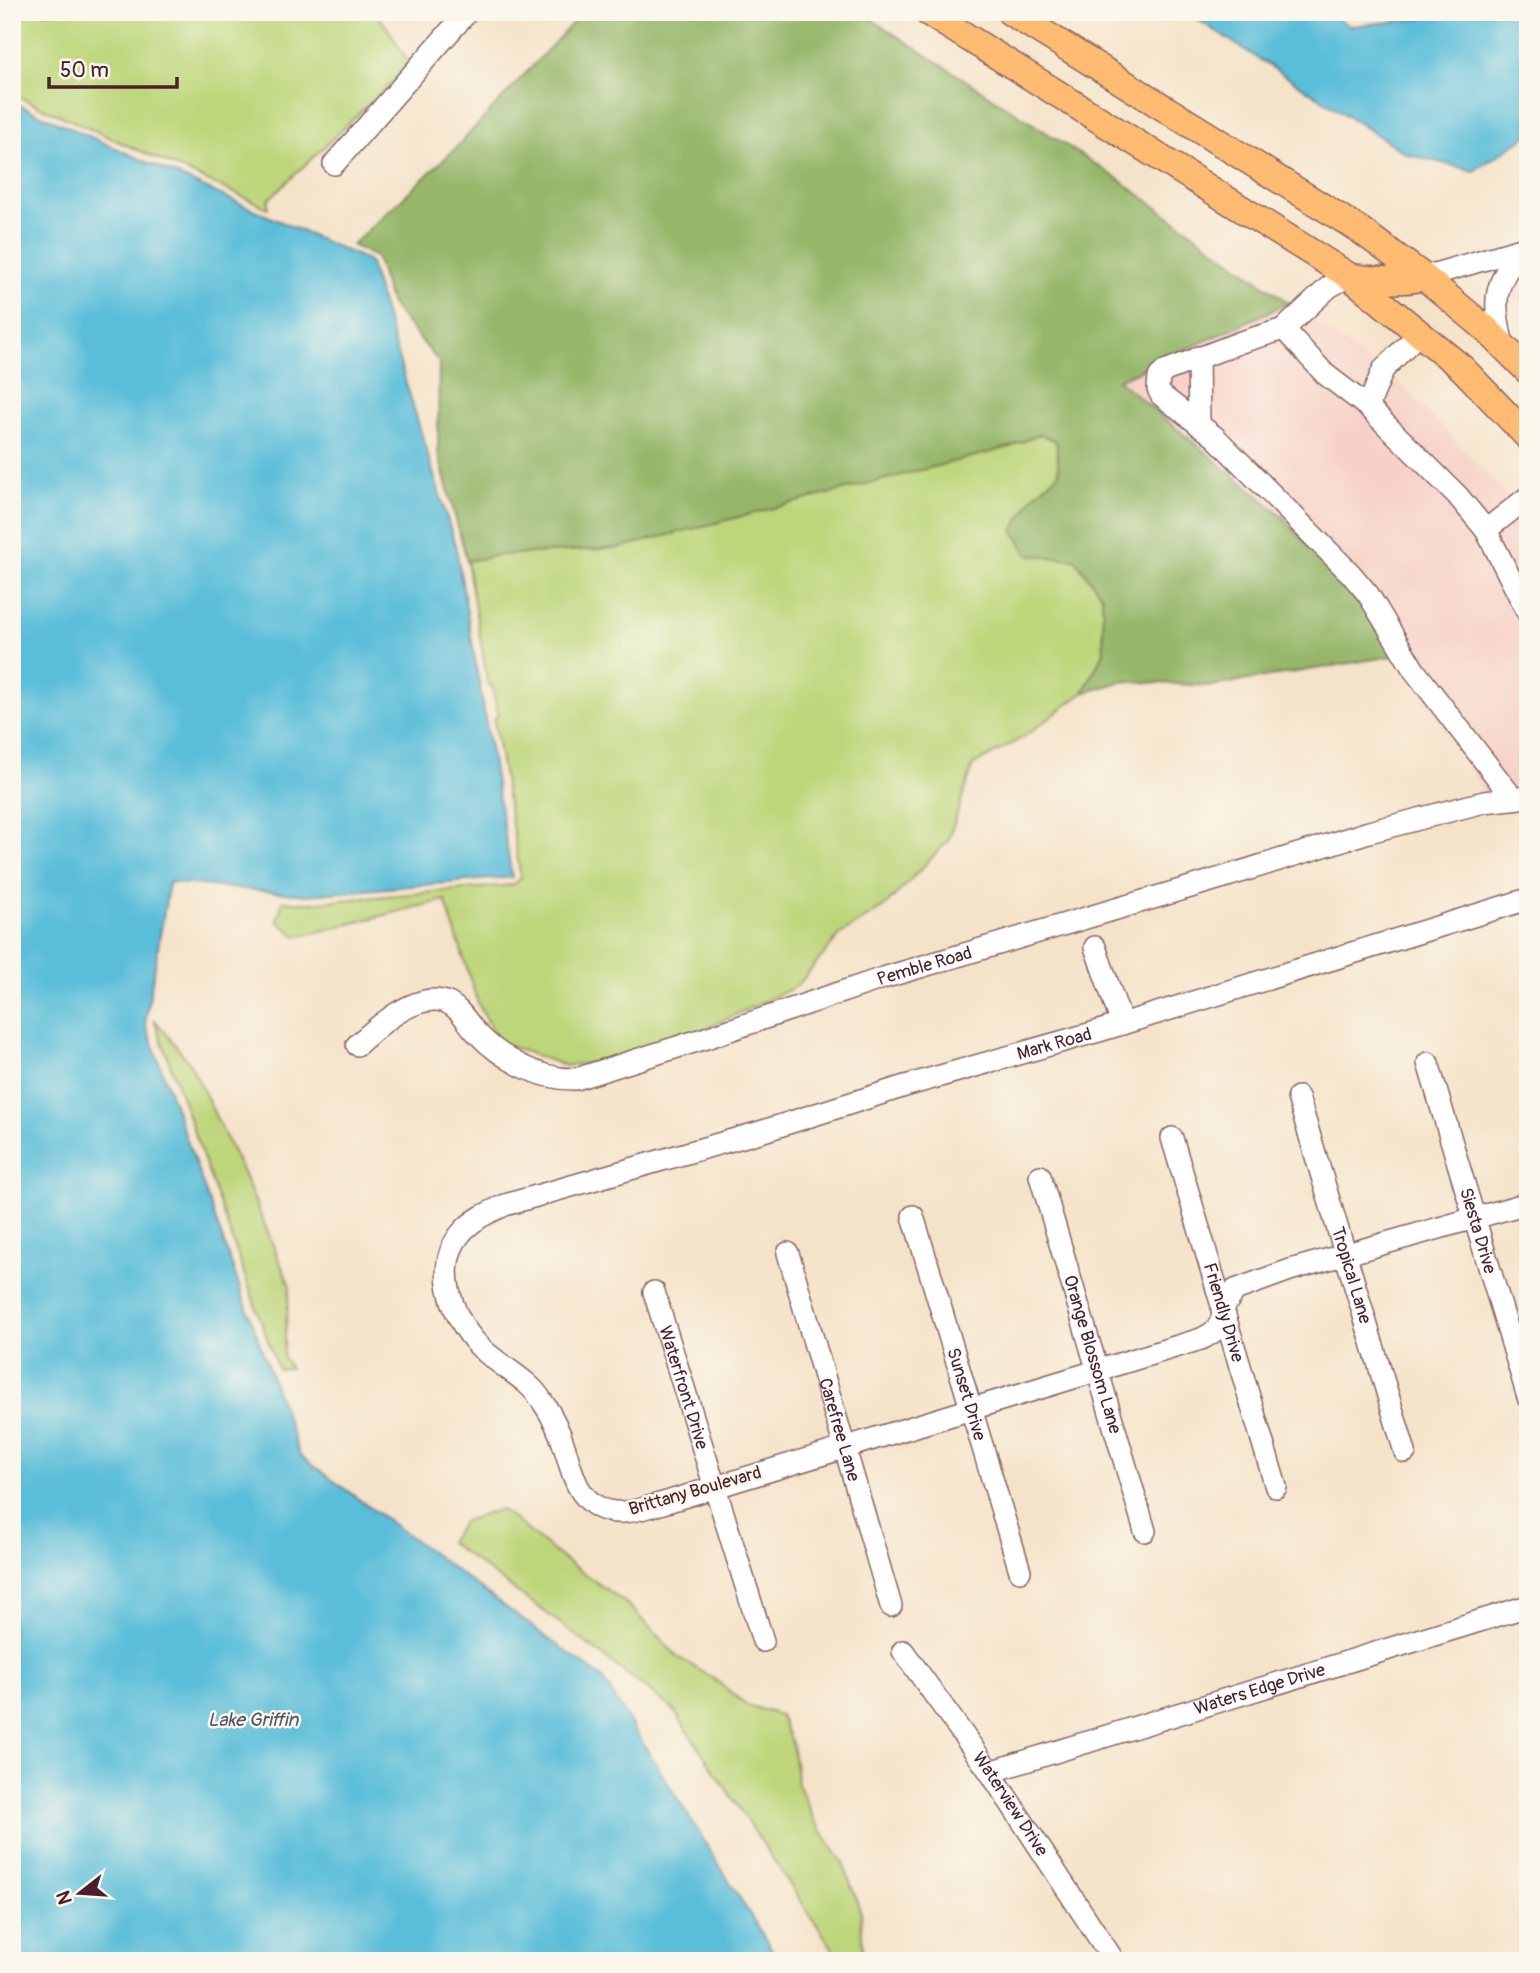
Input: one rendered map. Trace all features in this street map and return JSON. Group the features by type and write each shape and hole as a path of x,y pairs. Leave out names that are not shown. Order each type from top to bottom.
{"main road":[{"path":"927,12 1349,276 1462,368 1528,437"},
{"path":"1010,12 1360,230 1424,277 1494,337 1528,371"},
{"path":"1349,276 1387,282 1424,277"},
{"path":"1420,332 1436,323 1451,320 1494,337"}],"street":[{"path":"334,164 467,12"},
{"path":"1424,277 1525,248"},
{"path":"1494,337 1497,290 1507,267 1525,248"},
{"path":"1349,276 1329,287 1284,329 1198,357 1166,371 1159,377 1158,389 1161,395 1254,475 1368,594 1414,670 1520,797"},
{"path":"1284,329 1325,374 1368,407 1457,495 1486,530 1528,613"},
{"path":"1368,407 1383,370 1420,332"},
{"path":"1198,357 1199,425"},
{"path":"1486,530 1528,497"},
{"name":"Pemble Road","path":"357,1045 381,1023 399,1012 420,1004 446,1002 460,1011 488,1044 529,1070 551,1077 576,1079 883,978 1369,832 1484,802 1520,797"},
{"name":"Mark Road","path":"582,1183 1122,1024 1528,899"},
{"path":"1095,947 1122,1024"},
{"name":"Siesta Drive","path":"1428,1063 1528,1397"},
{"name":"Tropical Lane","path":"1298,1097 1405,1452"},
{"name":"Friendly Drive","path":"1172,1138 1276,1487"},
{"name":"Orange Blossom Lane","path":"1040,1176 1145,1531"},
{"name":"Brittany Boulevard","path":"582,1183 505,1205 480,1217 462,1231 453,1245 448,1264 450,1298 455,1313 478,1345 529,1385 541,1398 554,1421 577,1485 585,1497 609,1512 621,1513 660,1504 1201,1339 1213,1334 1221,1325 1223,1312 1235,1290 1344,1254 1528,1203"},
{"name":"Sunset Drive","path":"913,1216 1020,1571"},
{"name":"Carefree Lane","path":"788,1253 891,1606"},
{"name":"Waterfront Drive","path":"654,1292 763,1642"},
{"name":"Waters Edge Drive","path":"990,1772 1528,1606"},
{"name":"Waterview Drive","path":"903,1651 990,1772 1114,1961"}],"shaded area":[{"path":"1528,255 1528,311 1487,269"},
{"path":"1289,303 1402,385 1528,517 1528,818 1521,801 1486,797 1385,632 1117,380"}],"green space":[{"path":"12,12 374,12 387,27 410,65 268,200 268,208 12,94"},
{"path":"583,12 860,12 1118,179 1289,303 1118,380 1280,514 1385,632 1399,655 1211,686 1124,681 1083,693 1104,652 1102,596 1075,559 1028,555 1013,530 1033,497 1059,473 1056,441 1040,434 1010,447 618,548 499,555 467,561 438,453 439,362 391,304 376,257 352,245 455,149"},
{"path":"1040,434 1057,440 1059,473 1033,497 1029,555 1075,559 1102,596 1104,652 1083,693 1022,738 973,765 948,841 885,906 841,934 797,986 649,1055 566,1066 498,1042 478,1003 445,900 297,937 277,921 283,901 307,903 513,885 521,878 494,720 498,714 492,686 488,684 467,561 499,555 618,548 1010,447"},
{"path":"154,1019 190,1063 243,1173 290,1286 283,1357 290,1368 278,1369"},
{"path":"501,1509 562,1558 627,1604 678,1657 714,1679 747,1705 780,1715 792,1744 798,1784 814,1820 843,1863 861,1913 863,1961 841,1961 673,1709 449,1542 464,1521"}],"water":[{"path":"1186,12 1326,12 1350,26 1419,19 1435,12 1528,12 1528,135 1474,171 1407,154"},
{"name":"Lake Griffin","path":"12,102 369,261 456,548 512,877 307,895 169,882 145,1023 300,1456 602,1678 779,1961 12,1961"}]}
